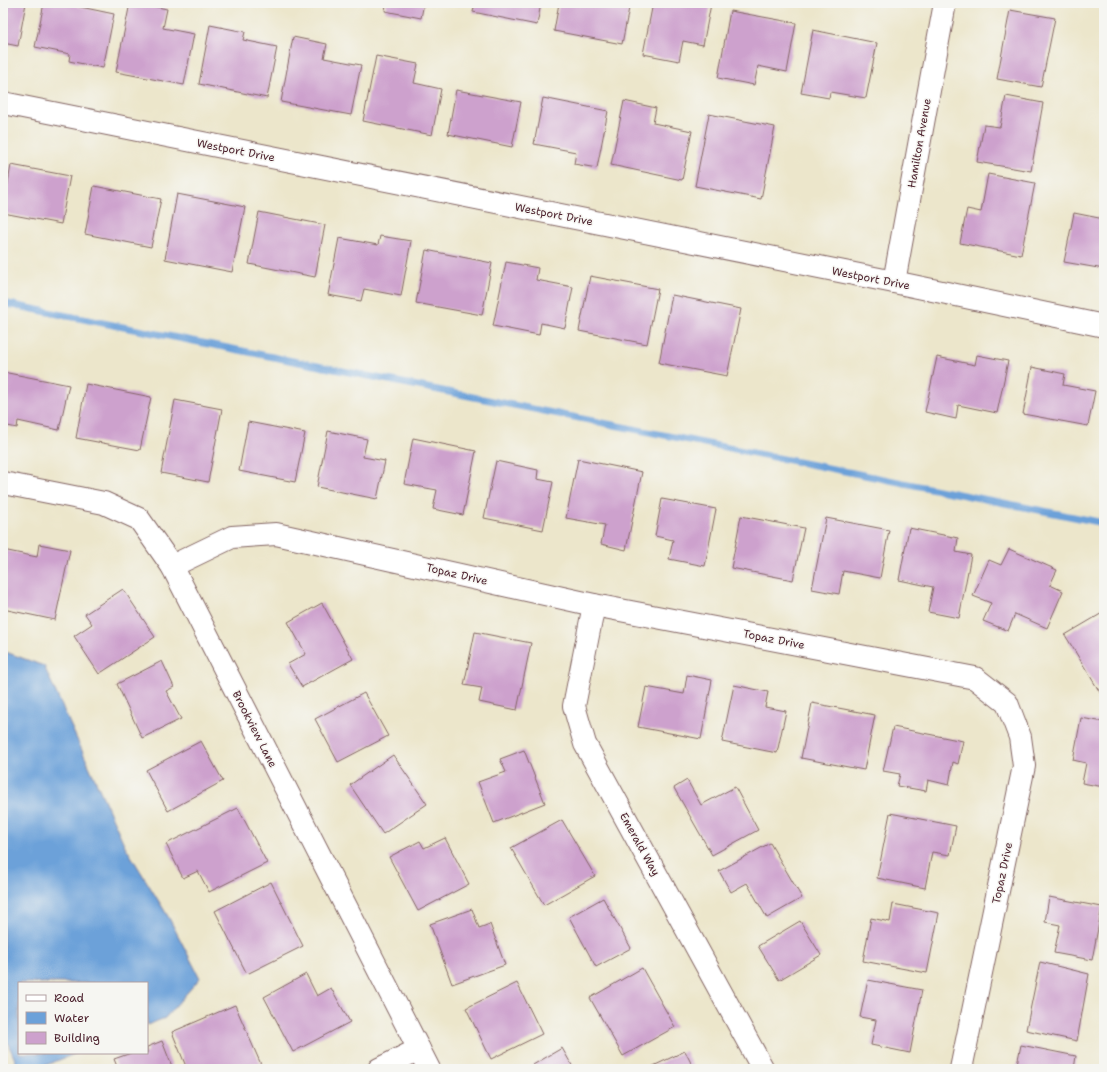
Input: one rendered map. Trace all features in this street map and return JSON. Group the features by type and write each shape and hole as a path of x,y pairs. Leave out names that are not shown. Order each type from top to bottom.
{"street":[{"name":"Hamilton Avenue","path":"894,282 945,3"},
{"name":"Westport Drive","path":"3,103 894,282 1104,326"},
{"name":"Brookview Lane","path":"3,483 104,503 140,519 172,566 429,1069"},
{"name":"Topaz Drive","path":"172,566 232,538 276,534 594,605 975,678 1007,704 1020,737 1024,766 961,1069"},
{"name":"Emerald Way","path":"594,605 574,706 585,744 763,1069"},
{"path":"379,1069 418,1049"}],"water":[{"path":"3,651 44,666 125,846 169,918 200,978 165,1018 148,1025 148,982 18,982 18,1054 74,1054 36,1069 19,1069 3,1032 3,741 5,706 3,705"}],"building":[{"path":"3,3 26,3 18,46 3,43"},
{"path":"44,3 77,3 76,6 114,14 103,68 69,61 70,54 35,47"},
{"path":"130,3 167,9 163,28 194,34 184,85 116,72"},
{"path":"386,3 424,3 421,18 385,11"},
{"path":"445,3 458,3 458,6"},
{"path":"475,3 541,3 537,25 473,12"},
{"path":"559,3 630,3 622,44 554,31"},
{"path":"653,3 711,4 703,45 683,41 679,61 643,54"},
{"path":"1010,10 1055,18 1041,87 997,79"},
{"path":"730,11 796,23 787,72 758,66 754,85 718,78"},
{"path":"210,25 245,32 243,40 277,47 267,98 199,84"},
{"path":"813,30 877,43 866,98 830,92 829,98 801,93"},
{"path":"293,37 327,44 324,58 361,65 351,115 281,102"},
{"path":"376,56 418,64 414,83 441,89 432,135 363,121"},
{"path":"456,90 521,102 512,147 448,134"},
{"path":"1006,96 1043,103 1031,171 977,162 984,125 1000,127"},
{"path":"543,98 608,111 597,168 574,164 576,152 534,144"},
{"path":"624,101 656,108 653,123 692,131 682,180 611,165"},
{"path":"709,114 775,127 761,199 695,186"},
{"path":"11,165 70,176 61,224 3,213"},
{"path":"988,174 1035,183 1021,255 960,243 967,209 981,212"},
{"path":"94,186 161,199 151,247 85,234"},
{"path":"177,194 245,207 232,272 165,259"},
{"path":"259,212 325,225 315,277 249,264"},
{"path":"1074,213 1104,219 1104,269 1064,262"},
{"path":"380,236 411,241 401,296 364,289 361,301 328,295 339,238 378,245"},
{"path":"426,250 492,263 482,315 416,303"},
{"path":"506,262 538,268 536,280 573,287 565,328 541,323 539,335 493,326"},
{"path":"590,276 658,289 647,344 579,331"},
{"path":"672,295 741,309 727,376 659,363"},
{"path":"977,355 1008,361 997,413 958,405 956,419 925,412 937,357 975,365"},
{"path":"1032,367 1065,374 1063,385 1095,391 1088,426 1023,414"},
{"path":"3,372 69,385 59,430 18,421 17,428 3,425"},
{"path":"86,384 151,397 140,450 76,438"},
{"path":"175,400 222,409 208,482 161,473"},
{"path":"248,422 305,433 295,482 239,471"},
{"path":"328,431 367,439 363,457 385,461 377,499 317,487"},
{"path":"413,438 476,451 463,515 433,509 437,490 404,484"},
{"path":"578,459 642,472 626,550 601,544 605,525 566,518"},
{"path":"496,461 538,470 537,479 553,482 543,530 484,518"},
{"path":"662,499 716,509 705,566 669,559 673,540 655,536"},
{"path":"741,516 804,528 793,580 731,568"},
{"path":"826,518 889,530 880,578 843,571 839,594 812,589"},
{"path":"909,528 958,538 956,552 971,555 959,618 928,612 933,587 899,580"},
{"path":"39,544 70,550 55,620 3,609 3,550 37,557"},
{"path":"1009,549 1057,570 1050,585 1063,591 1047,628 1015,614 1008,631 983,621 991,603 973,596 989,560 1001,565"},
{"path":"123,589 155,637 99,674 74,636 92,624 85,614"},
{"path":"322,603 353,659 302,687 288,664 306,654 288,622"},
{"path":"1104,612 1104,699 1065,635"},
{"path":"475,632 531,643 517,710 479,702 482,688 464,685"},
{"path":"162,661 174,687 166,691 181,719 142,738 117,684"},
{"path":"687,675 712,680 701,739 638,727 646,687 684,694"},
{"path":"734,685 768,692 765,707 786,711 777,753 722,742"},
{"path":"364,693 388,736 338,762 315,719"},
{"path":"812,703 875,715 864,770 801,758"},
{"path":"1081,718 1104,722 1104,787 1082,783 1086,763 1073,760"},
{"path":"893,727 963,741 958,764 953,762 949,785 928,780 926,791 897,786 900,774 883,771"},
{"path":"201,741 223,781 168,811 146,770"},
{"path":"524,750 545,803 494,823 478,782 506,772 500,759"},
{"path":"393,755 427,804 383,834 350,785"},
{"path":"687,780 701,805 735,787 758,830 712,855 674,788"},
{"path":"238,808 267,863 209,892 198,871 183,878 166,844"},
{"path":"890,813 956,826 950,855 932,852 925,888 877,878"},
{"path":"562,820 595,876 544,905 511,848"},
{"path":"445,838 469,884 418,911 389,857 420,841 424,848"},
{"path":"770,843 802,898 767,918 747,883 731,892 719,871"},
{"path":"271,882 303,946 247,974 215,911"},
{"path":"1049,897 1102,907 1092,960 1054,953 1060,925 1045,922"},
{"path":"603,898 631,948 596,967 569,917"},
{"path":"893,904 939,913 927,973 863,961 871,918 890,922"},
{"path":"472,909 479,928 490,924 505,965 452,984 430,924"},
{"path":"800,921 821,955 779,980 758,946"},
{"path":"1040,962 1089,974 1077,1041 1026,1030"},
{"path":"642,968 675,1027 623,1056 590,998"},
{"path":"306,974 317,996 331,988 350,1022 293,1052 264,997"},
{"path":"868,980 922,990 910,1053 871,1045 876,1020 860,1017"},
{"path":"517,983 542,1034 491,1059 466,1008"},
{"path":"235,1005 263,1069 187,1069 172,1032"},
{"path":"162,1041 173,1069 118,1069 114,1059 128,1054 148,1054 148,1047"},
{"path":"1021,1045 1076,1056 1074,1069 1016,1069"},
{"path":"562,1048 574,1069 526,1069"},
{"path":"685,1051 694,1069 647,1069"}],"waterway":[{"path":"3,303 1104,523"}]}
